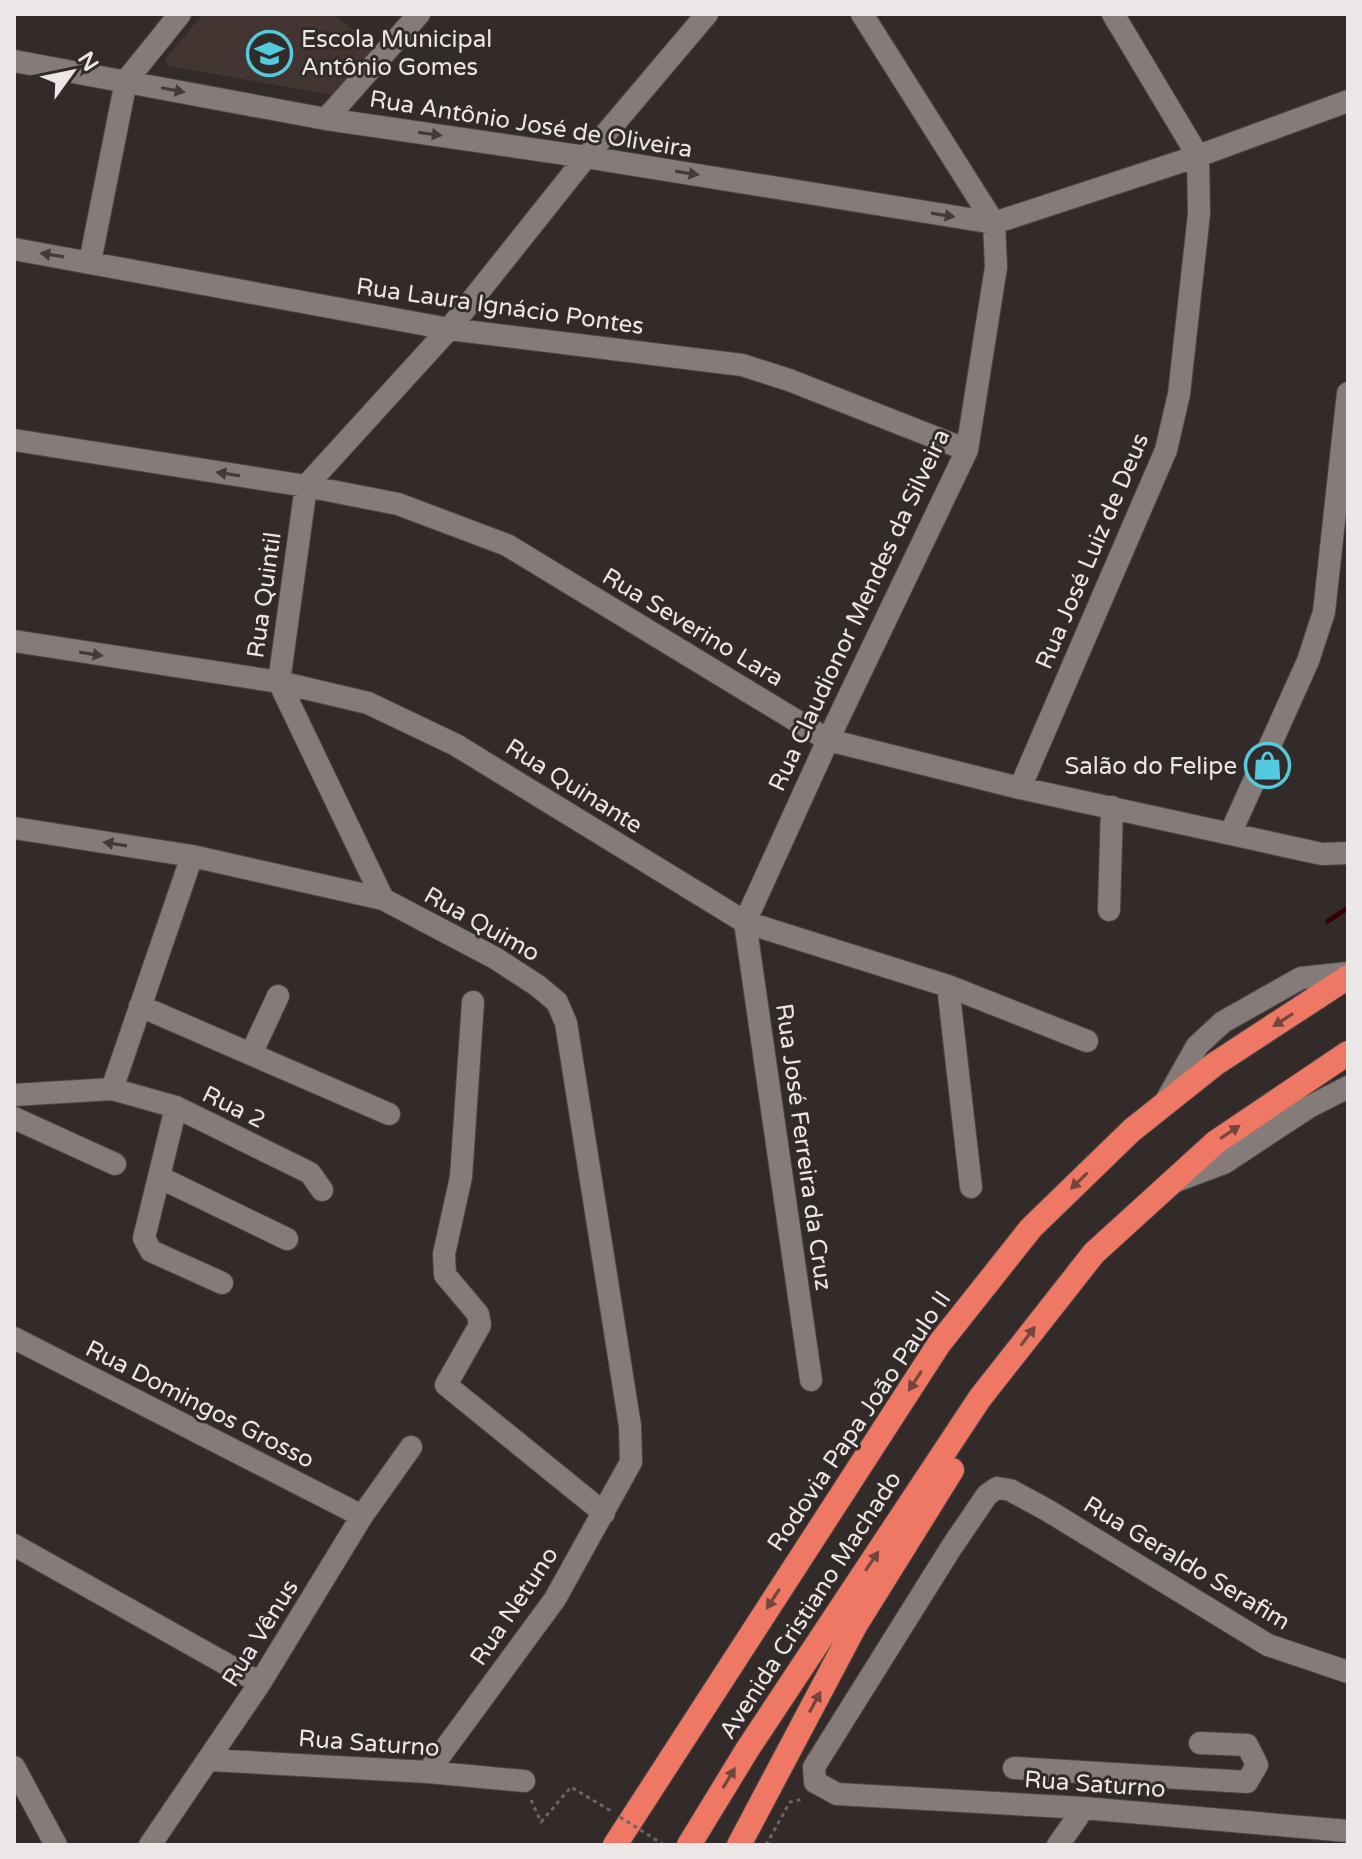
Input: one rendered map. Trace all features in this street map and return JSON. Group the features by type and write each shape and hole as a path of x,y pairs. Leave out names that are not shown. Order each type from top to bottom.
{"highway":[{"name":"Rodovia Papa João Paulo II","path":"617,1829 939,1344 1031,1228 1132,1130 1164,1104 1215,1064 1348,975"},
{"path":"739,1845 855,1626 963,1452 980,1398 1094,1253 1216,1142 1348,1053"},
{"name":"Avenida Cristiano Machado","path":"689,1845 755,1737 980,1398"}],"street":[{"path":"90,262 126,81 180,14"},
{"path":"326,119 419,14"},
{"path":"306,486 449,329 586,157 707,14"},
{"name":"Rua Claudionor Mendes da Silveira","path":"745,922 967,450 996,267 994,223 862,14"},
{"name":"Rua José Luiz de Deus","path":"1020,788 1166,450 1179,394 1199,214 1198,156 1113,14"},
{"name":"Rua Antônio José de Oliveira","path":"14,61 326,119 586,157 994,223"},
{"path":"994,223 1198,156 1348,101"},
{"name":"Rua Laura Ignácio Pontes","path":"14,249 449,329 742,365 789,380 967,450"},
{"path":"1231,832 1308,661 1324,612 1348,393"},
{"name":"Rua Severino Lara","path":"14,440 306,486 398,504 507,545 828,740 1020,788 1322,854 1348,853"},
{"name":"Rua Quintil","path":"306,486 279,682 383,899"},
{"name":"Rua Quinante","path":"14,641 279,682 368,703 456,745 745,922 948,986 1087,1041"},
{"path":"1109,910 1112,807"},
{"name":"Rua Quimo","path":"14,828 192,856 383,899 495,958 557,1002 566,1023 630,1426 631,1462"},
{"path":"112,1089 192,856"},
{"name":"Rua José Ferreira da Cruz","path":"745,922 811,1380"},
{"path":"948,986 971,1187"},
{"path":"252,1052 278,996"},
{"path":"473,1002 461,1177 444,1254 445,1275 478,1314 480,1325 446,1385 604,1513"},
{"path":"140,1006 389,1114"},
{"path":"1168,1184 1224,1163 1309,1107 1348,1087"},
{"name":"Rua 2","path":"14,1095 112,1089 176,1107 310,1173 322,1190"},
{"path":"176,1107 144,1238 151,1251 222,1283"},
{"path":"14,1118 115,1164"},
{"path":"159,1177 287,1239"},
{"name":"Rua Domingos Grosso","path":"14,1338 362,1516"},
{"name":"Rua Vênus","path":"150,1845 210,1760 362,1516 411,1447"},
{"name":"Rua Netuno","path":"428,1772 555,1599 631,1462"},
{"name":"Rua Geraldo Serafim","path":"837,1794 815,1782 814,1767 987,1495 997,1488 1010,1490 1047,1510 1268,1645 1348,1672"},
{"path":"14,1545 260,1683"},
{"path":"1014,1768 1247,1782 1257,1765 1247,1745 1200,1743"},
{"name":"Rua Saturno","path":"210,1760 428,1772 524,1781"},
{"path":"14,1767 56,1845"},
{"path":"1058,1845 1093,1809 1100,1775"},
{"name":"Rua Saturno","path":"837,1794 1093,1809 1348,1831"}],"path":[{"path":"524,1781 541,1822 571,1787 617,1829 664,1845"},
{"path":"766,1845 790,1802"}],"shaded area":[{"name":"Escola Municipal Antônio Gomes","path":"203,14 333,14 375,46 332,95 168,66 165,59"}],"waterway":[{"path":"1328,921 1348,908"}],"place":[{"name":"Escola Municipal Antônio Gomes","path":"270,53"},
{"name":"Salão do Felipe","path":"1268,766"}]}
